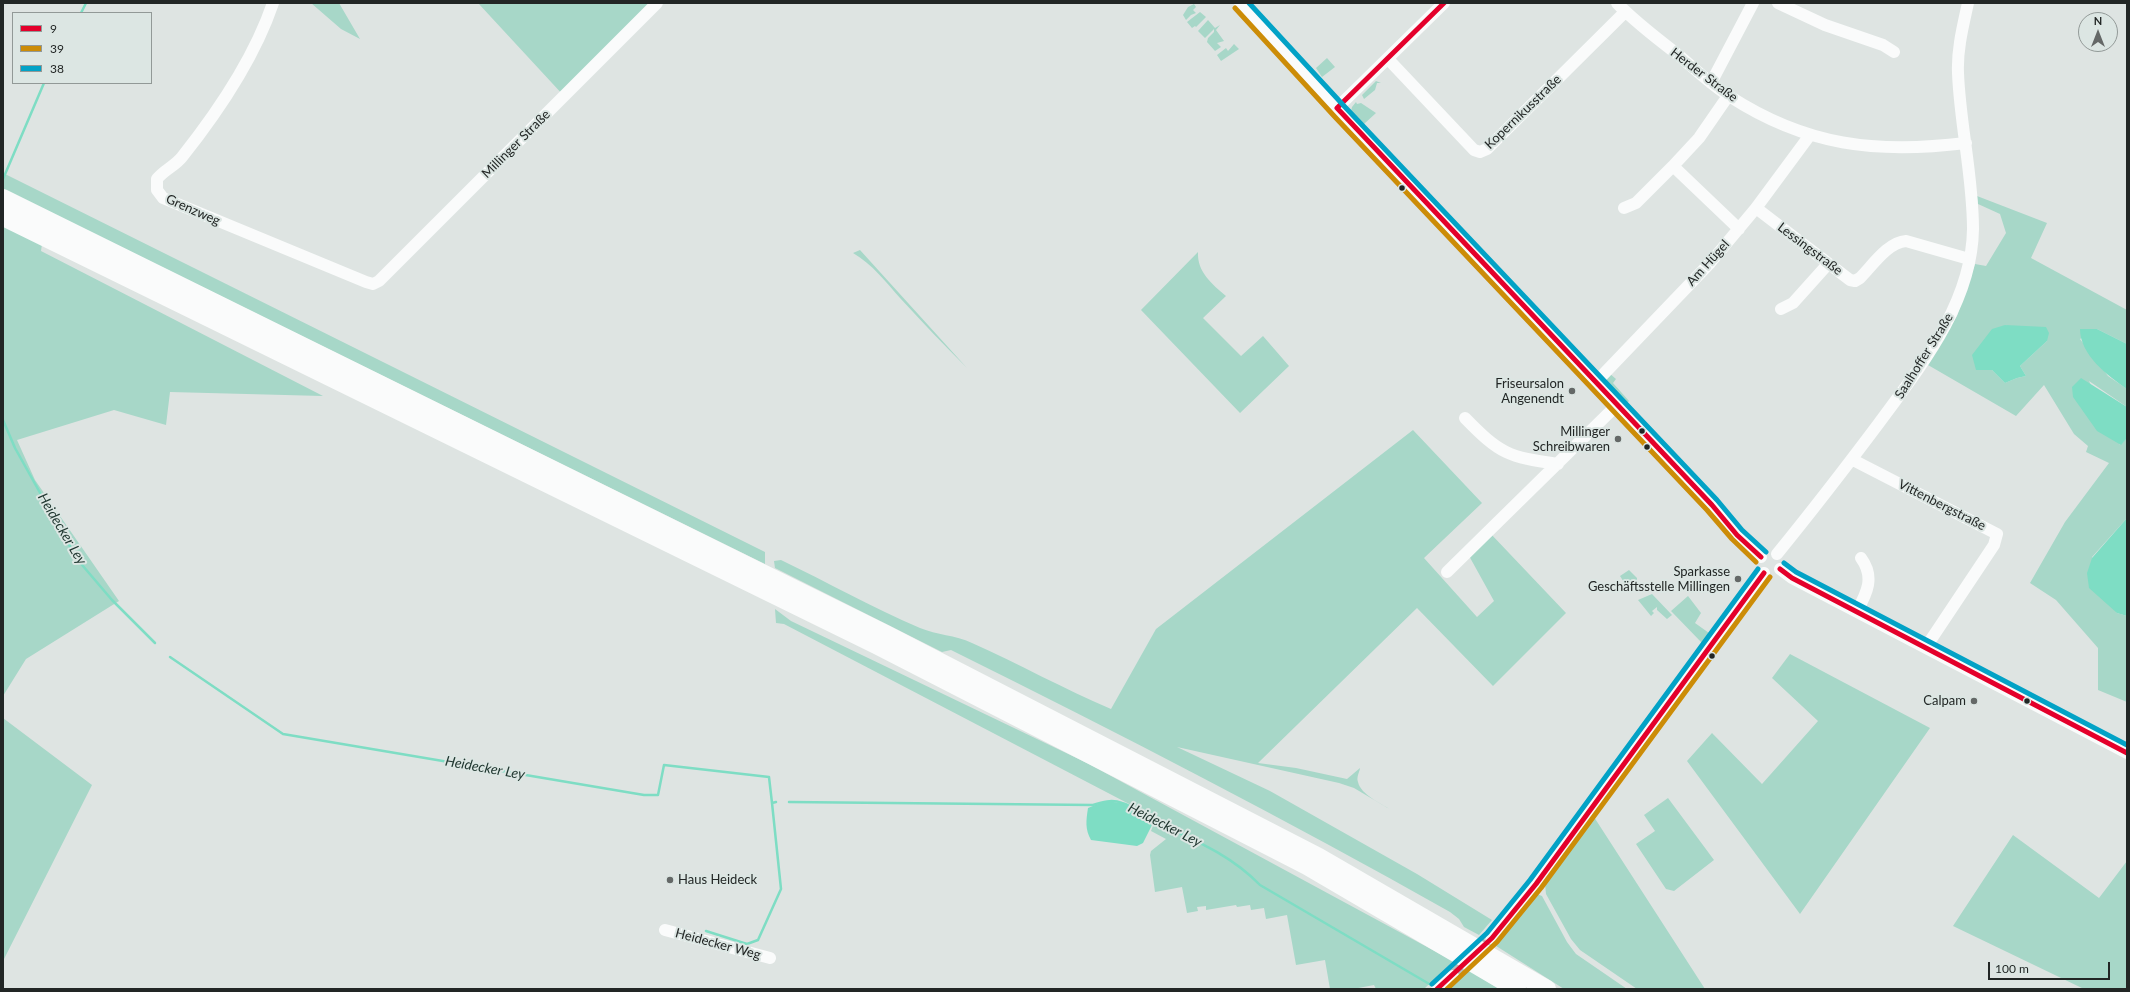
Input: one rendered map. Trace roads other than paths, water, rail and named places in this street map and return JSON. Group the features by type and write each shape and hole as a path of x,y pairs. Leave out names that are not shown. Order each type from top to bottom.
{"highway":[{"path":"3,198 886,634 1319,857 1546,989"},
{"path":"3,217 876,645 1307,866 1517,989"}],"street":[{"name":"Grenzweg","path":"273,3 255,48 200,133 180,159 162,172 157,179 158,190 163,198 373,284"},
{"name":"Millinger Straße","path":"373,284 379,281 657,3"},
{"path":"1240,3 1337,108 1712,505 1737,535 1761,557"},
{"path":"1337,108 1444,3"},
{"path":"1711,83 1753,3"},
{"path":"1778,3 1825,25 1883,45 1894,52"},
{"name":"Saalhoffer Straße","path":"1777,554 1853,460 1914,377 1948,321 1964,283 1973,231 1972,194 1962,122 1958,71 1961,37 1968,3"},
{"name":"Kopernikusstraße","path":"1388,59 1474,150 1480,152 1487,149 1621,7"},
{"name":"Herder Straße","path":"1621,7 1728,96 1771,120 1810,135 1862,147 1898,149 1966,143"},
{"path":"1624,208 1636,203 1699,138 1728,96"},
{"name":"Am Hügel","path":"1596,382 1710,263 1756,208 1810,135"},
{"path":"1673,166 1739,229"},
{"name":"Lessingstraße","path":"1756,208 1850,280 1856,281 1893,245 1900,241 1906,241 1968,259"},
{"path":"1781,309 1793,303 1828,264"},
{"path":"1446,572 1617,405"},
{"path":"1465,418 1485,439 1503,452 1519,458 1558,464"},
{"name":"Vittenbergstraße","path":"1853,460 1997,534 1994,545 1926,647"},
{"path":"1767,552 1777,554 1781,559 1780,569 1775,574 1764,572 1759,563 1761,557 1767,552"},
{"path":"1857,611 1866,594 1870,580 1861,558"},
{"path":"1780,569 1792,578 2127,753"},
{"path":"1492,938 1560,853 1764,572"},
{"name":"Heidecker Weg","path":"666,930 770,958"},
{"path":"1437,989 1452,976"}],"waterway":[{"path":"82,12 86,3"},
{"path":"3,179 44,84"},
{"name":"Heidecker Ley","path":"3,420 15,448 77,559 112,600 155,643"},
{"name":"Heidecker Ley","path":"170,657 283,734 644,795 658,795 664,765 769,777 772,803 776,802"},
{"name":"Heidecker Ley","path":"789,802 1093,805 1107,801 1115,801 1126,804 1150,819 1210,848 1236,864 1260,885 1431,985"},
{"path":"706,931 747,944 758,940 781,889 772,803"}],"tunnel":[{"path":"1453,976 1492,938"}],"place":[{"name":"Friseursalon Angenendt","path":"1572,391"},
{"name":"Millinger Schreibwaren","path":"1618,439"},
{"name":"Sparkasse Geschäftsstelle Millingen","path":"1738,579"},
{"name":"Calpam","path":"1974,701"},
{"name":"Haus Heideck","path":"670,880"}]}
